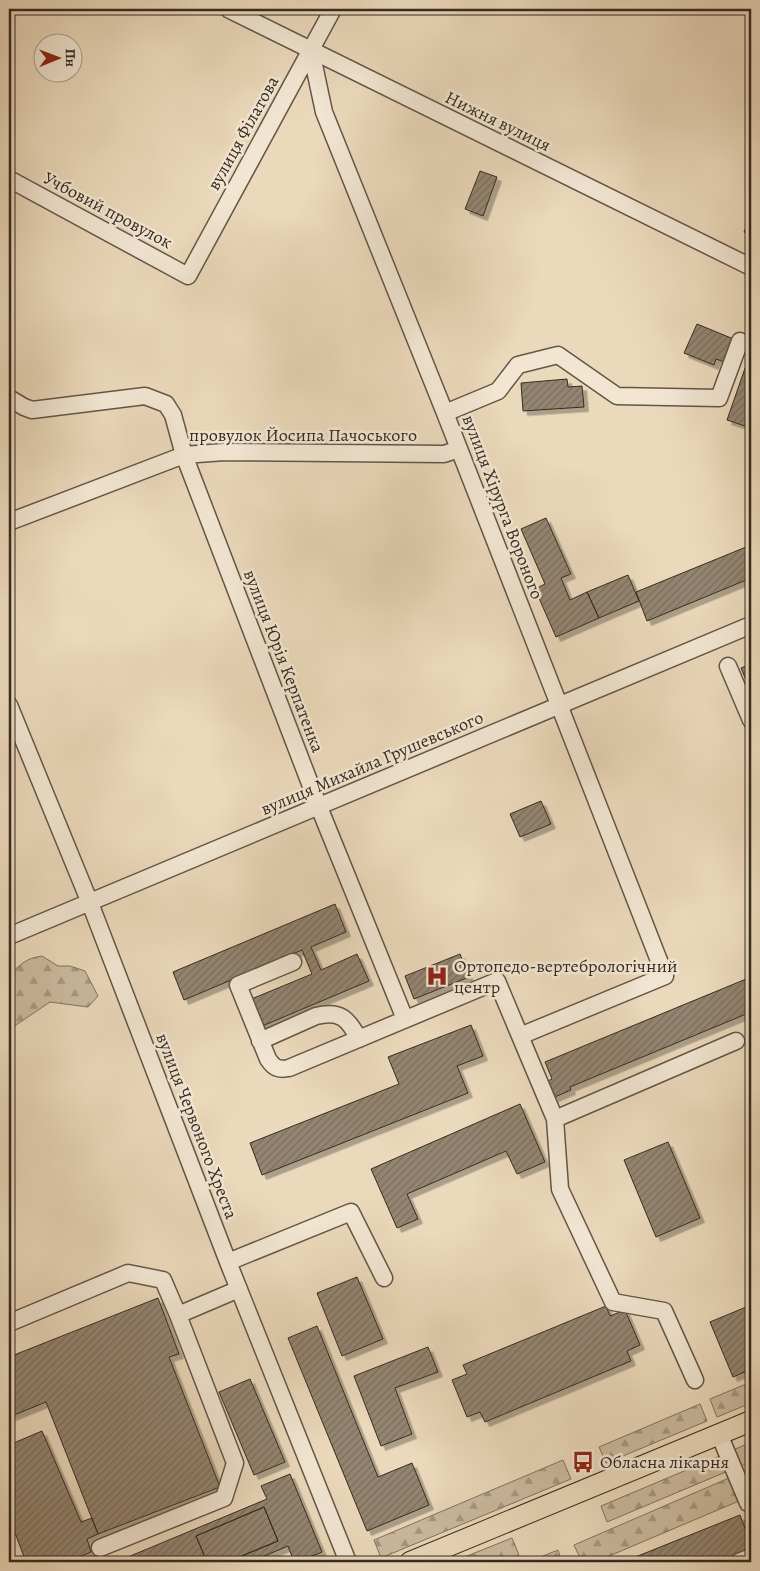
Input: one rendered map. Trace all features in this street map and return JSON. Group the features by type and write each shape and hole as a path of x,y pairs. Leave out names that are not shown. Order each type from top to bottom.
{"main road":[{"path":"410,1562 751,1421"}],"street":[{"name":"Нижня вулиця","path":"228,9 751,267"},
{"name":"вулиця Філатова","path":"188,276 333,9"},
{"name":"вулиця Хірурга Вороного","path":"311,51 324,112 445,413 665,976 520,1036"},
{"name":"Учбовий провулок","path":"9,179 188,276"},
{"path":"445,413 498,391 518,365 558,355 616,396 720,398 740,341"},
{"name":"вулиця Юрія Керпатенка","path":"9,398 32,410 125,397 146,396 166,404 173,415 184,455 319,808 405,1020"},
{"name":"провулок Йосипа Пачоського","path":"9,522 184,455 224,452 444,454 459,449"},
{"name":"вулиця Михайла Грушевського","path":"9,936 319,808 751,625"},
{"path":"728,666 751,720"},
{"name":"вулиця Червоного Хреста","path":"9,705 90,903 228,1262 348,1562"},
{"path":"293,962 238,985 268,1059 273,1066 280,1070 289,1068 498,981 555,1119 560,1189 613,1302 664,1311 695,1380"},
{"path":"260,1040 325,1013 344,1017 351,1024 359,1039"},
{"path":"555,1119 736,1041"},
{"path":"228,1262 351,1212 384,1278"},
{"path":"9,1323 128,1273 163,1280 178,1315 235,1463 224,1498 100,1548"},
{"path":"178,1315 239,1289"},
{"path":"719,1434 748,1503"},
{"path":"738,1562 751,1557"}],"green space":[{"path":"42,956 58,966 70,966 85,971 98,996 88,1007 50,1002 16,1025 9,1025 10,975 24,962"},
{"path":"751,1382 751,1403 717,1417 710,1399"},
{"path":"700,1404 707,1421 606,1463 599,1447"},
{"path":"751,1442 751,1462 736,1468 729,1452"},
{"path":"722,1455 728,1471 607,1522 601,1506"},
{"path":"563,1460 571,1479 381,1558 374,1540"},
{"path":"729,1478 739,1501 595,1562 582,1562 574,1545"},
{"path":"512,1538 519,1555 502,1562 452,1562"},
{"path":"558,1550 562,1562 528,1562"}],"building":[{"path":"480,171 497,177 483,216 465,209"},
{"path":"751,217 751,235 744,232"},
{"path":"697,324 736,340 727,363 716,359 714,365 684,353"},
{"path":"751,351 751,428 727,420"},
{"path":"567,379 568,387 582,386 584,407 523,411 521,383"},
{"path":"546,518 571,574 561,578 570,600 587,592 599,618 556,637 535,589 545,584 521,529"},
{"path":"751,545 751,578 647,621 636,592"},
{"path":"628,575 639,601 599,618 587,592"},
{"path":"751,664 751,692 741,668"},
{"path":"541,801 551,824 520,837 510,814"},
{"path":"335,904 346,932 311,947 321,970 357,954 369,981 260,1027 249,1000 312,974 302,950 184,1000 173,972"},
{"name":"Ортопедо-вертебрологічний центр","path":"460,954 469,977 414,999 405,976"},
{"path":"751,977 751,1012 570,1087 571,1090 550,1099 544,1083 552,1079 545,1062"},
{"path":"471,1025 483,1056 457,1066 468,1093 262,1175 250,1143 399,1084 388,1057"},
{"path":"520,1104 545,1162 517,1174 506,1151 407,1194 418,1219 397,1228 371,1169"},
{"path":"668,1142 700,1218 656,1237 624,1160"},
{"path":"357,1277 383,1339 342,1356 317,1293"},
{"path":"158,1298 179,1354 169,1357 220,1487 98,1534 46,1402 9,1417 9,1357"},
{"path":"751,1305 751,1369 733,1377 710,1322"},
{"path":"606,1306 610,1316 625,1310 640,1345 627,1351 631,1361 485,1422 480,1412 467,1417 452,1380 467,1374 463,1365"},
{"path":"317,1326 378,1477 412,1463 429,1505 367,1531 288,1338"},
{"path":"428,1347 438,1372 395,1388 412,1434 381,1446 354,1376"},
{"path":"250,1379 285,1462 254,1475 219,1392"},
{"path":"42,1431 81,1522 92,1518 98,1534 87,1539 91,1552 72,1560 72,1562 26,1562 9,1517 9,1445"},
{"path":"290,1474 322,1552 294,1562 288,1546 250,1562 227,1562 278,1541 264,1507 196,1536 207,1562 116,1562 267,1499 261,1486"},
{"path":"264,1507 278,1541 227,1562 207,1562 196,1536"},
{"path":"740,1515 751,1544 751,1549 718,1562 623,1562"}],"place":[{"name":"Ортопедо-вертебрологічний центр","path":"437,976"},
{"name":"Обласна лікарня","path":"583,1462"}]}
